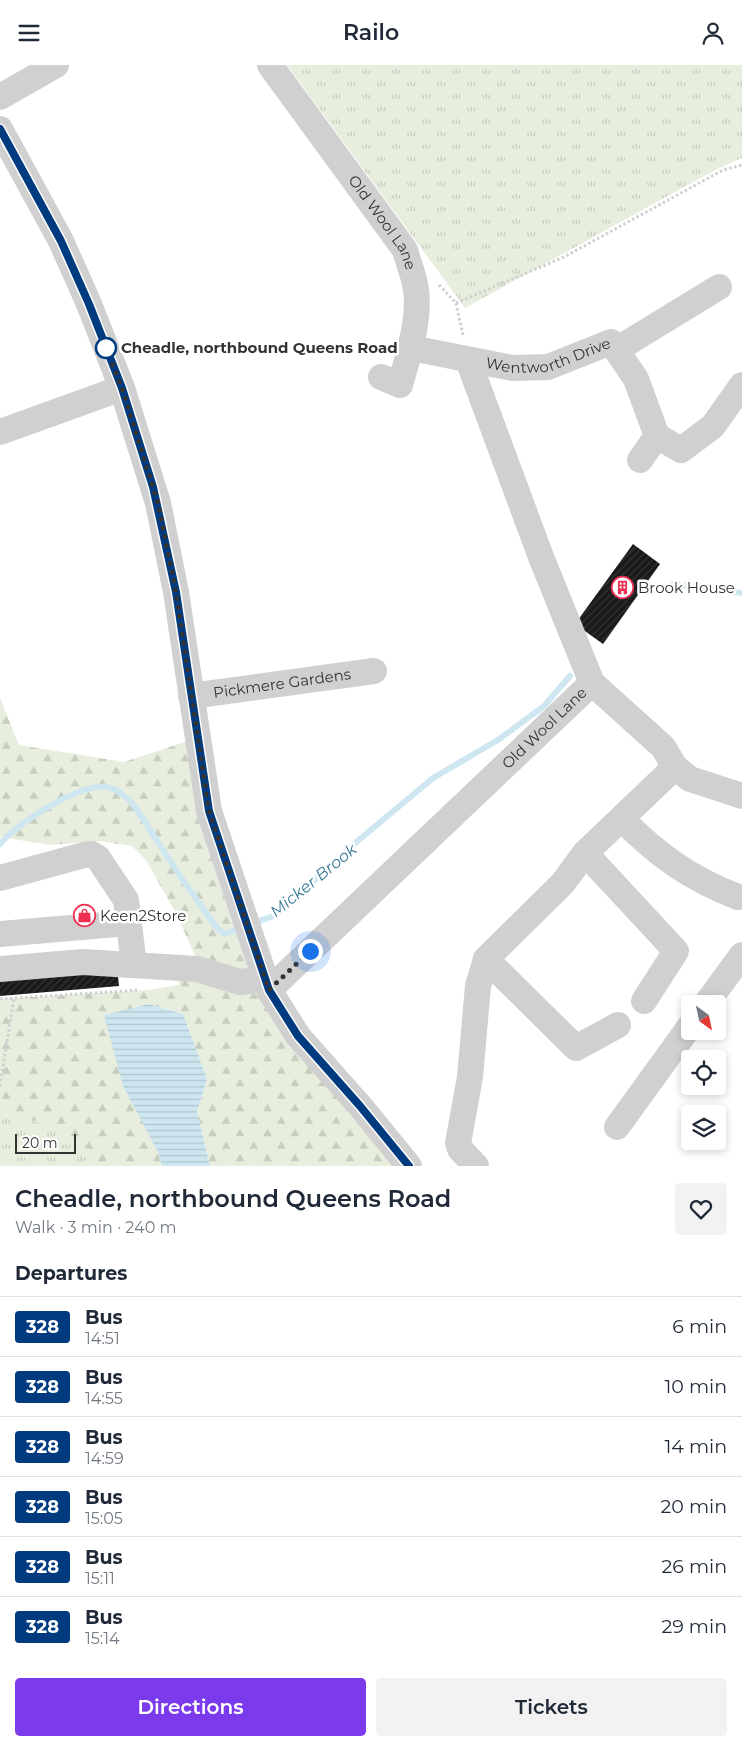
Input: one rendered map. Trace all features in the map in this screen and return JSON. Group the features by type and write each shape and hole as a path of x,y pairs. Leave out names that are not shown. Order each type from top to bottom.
{"street":[{"path":"0,97 56,65"},
{"name":"Old Wool Lane","path":"270,65 405,251 416,286 410,348 400,385 381,377"},
{"path":"0,129 61,241 122,388 158,503 176,592 204,785 226,867 267,984 298,1036 360,1106 409,1166"},
{"path":"616,350 719,287"},
{"name":"Wentworth Drive","path":"410,348 513,368 548,367 611,342 636,379 657,436"},
{"path":"468,360 587,671 663,747 675,767 690,779 742,796"},
{"path":"640,460 657,436 681,450 713,426 742,385"},
{"path":"0,432 122,388"},
{"name":"Pickmere Gardens","path":"191,696 374,671"},
{"name":"Old Wool Lane","path":"267,984 587,671"},
{"path":"476,1166 460,1149 458,1143 470,1077 478,986 486,959 563,883 585,853 675,767"},
{"path":"622,819 640,837 684,872 707,885 738,897"},
{"path":"585,853 676,951 644,1001"},
{"path":"0,879 92,855 98,858 126,900 134,965"},
{"path":"0,934 128,923"},
{"path":"713,995 742,955"},
{"path":"486,959 576,1048 618,1025"},
{"path":"0,969 83,962 197,969 240,981 267,984"},
{"path":"616,1127 681,1038"}],"path":[{"path":"468,360 456,303 564,257 723,170 742,165"},
{"path":"0,999 149,990"},
{"path":"0,1086 14,998"}],"green space":[{"path":"287,65 742,65 742,158 715,170 465,308"},
{"path":"0,698 19,745 124,762 197,738 265,979 409,1166 210,1166 197,1112 207,1079 183,1014 149,1004 157,1151 162,1166 100,1166 82,1145 56,1129 27,1119 0,1115 0,999 149,990 179,985 177,967 195,956 178,917 146,860 132,846 98,841 50,845 0,837"},
{"path":"0,1115 27,1119 56,1129 82,1145 100,1166 0,1166"}],"water":[{"path":"149,1004 183,1014 207,1079 197,1112 210,1166 162,1166 157,1150 123,1086 104,1015"}],"building":[{"name":"Brook House","path":"633,544 660,564 603,644 575,624"},
{"path":"86,972 118,976 119,986 0,996 0,977"}],"waterway":[{"name":"Micker Brook","path":"673,584 742,593"},
{"name":"Micker Brook","path":"254,923 276,915 354,844 433,778 498,740 544,706 570,676"},
{"name":"Micker Brook","path":"0,844 21,825 65,798 95,788 111,788 122,794 133,804 184,882 217,928 224,934 242,928"}],"bus line":[{"name":"328","path":"0,129 61,241 89,304 122,388 158,503 176,592 209,811 232,885 269,990 276,1004 298,1036 360,1106 409,1166"}],"place":[{"name":"Cheadle, northbound Queens Road","path":"106,348"},
{"name":"Brook House","path":"622,588"},
{"name":"Keen2Store","path":"84,916"}],"route":[{"path":"106,348 122,388 158,503 176,592 209,811 232,885 269,990 310,951"}]}
